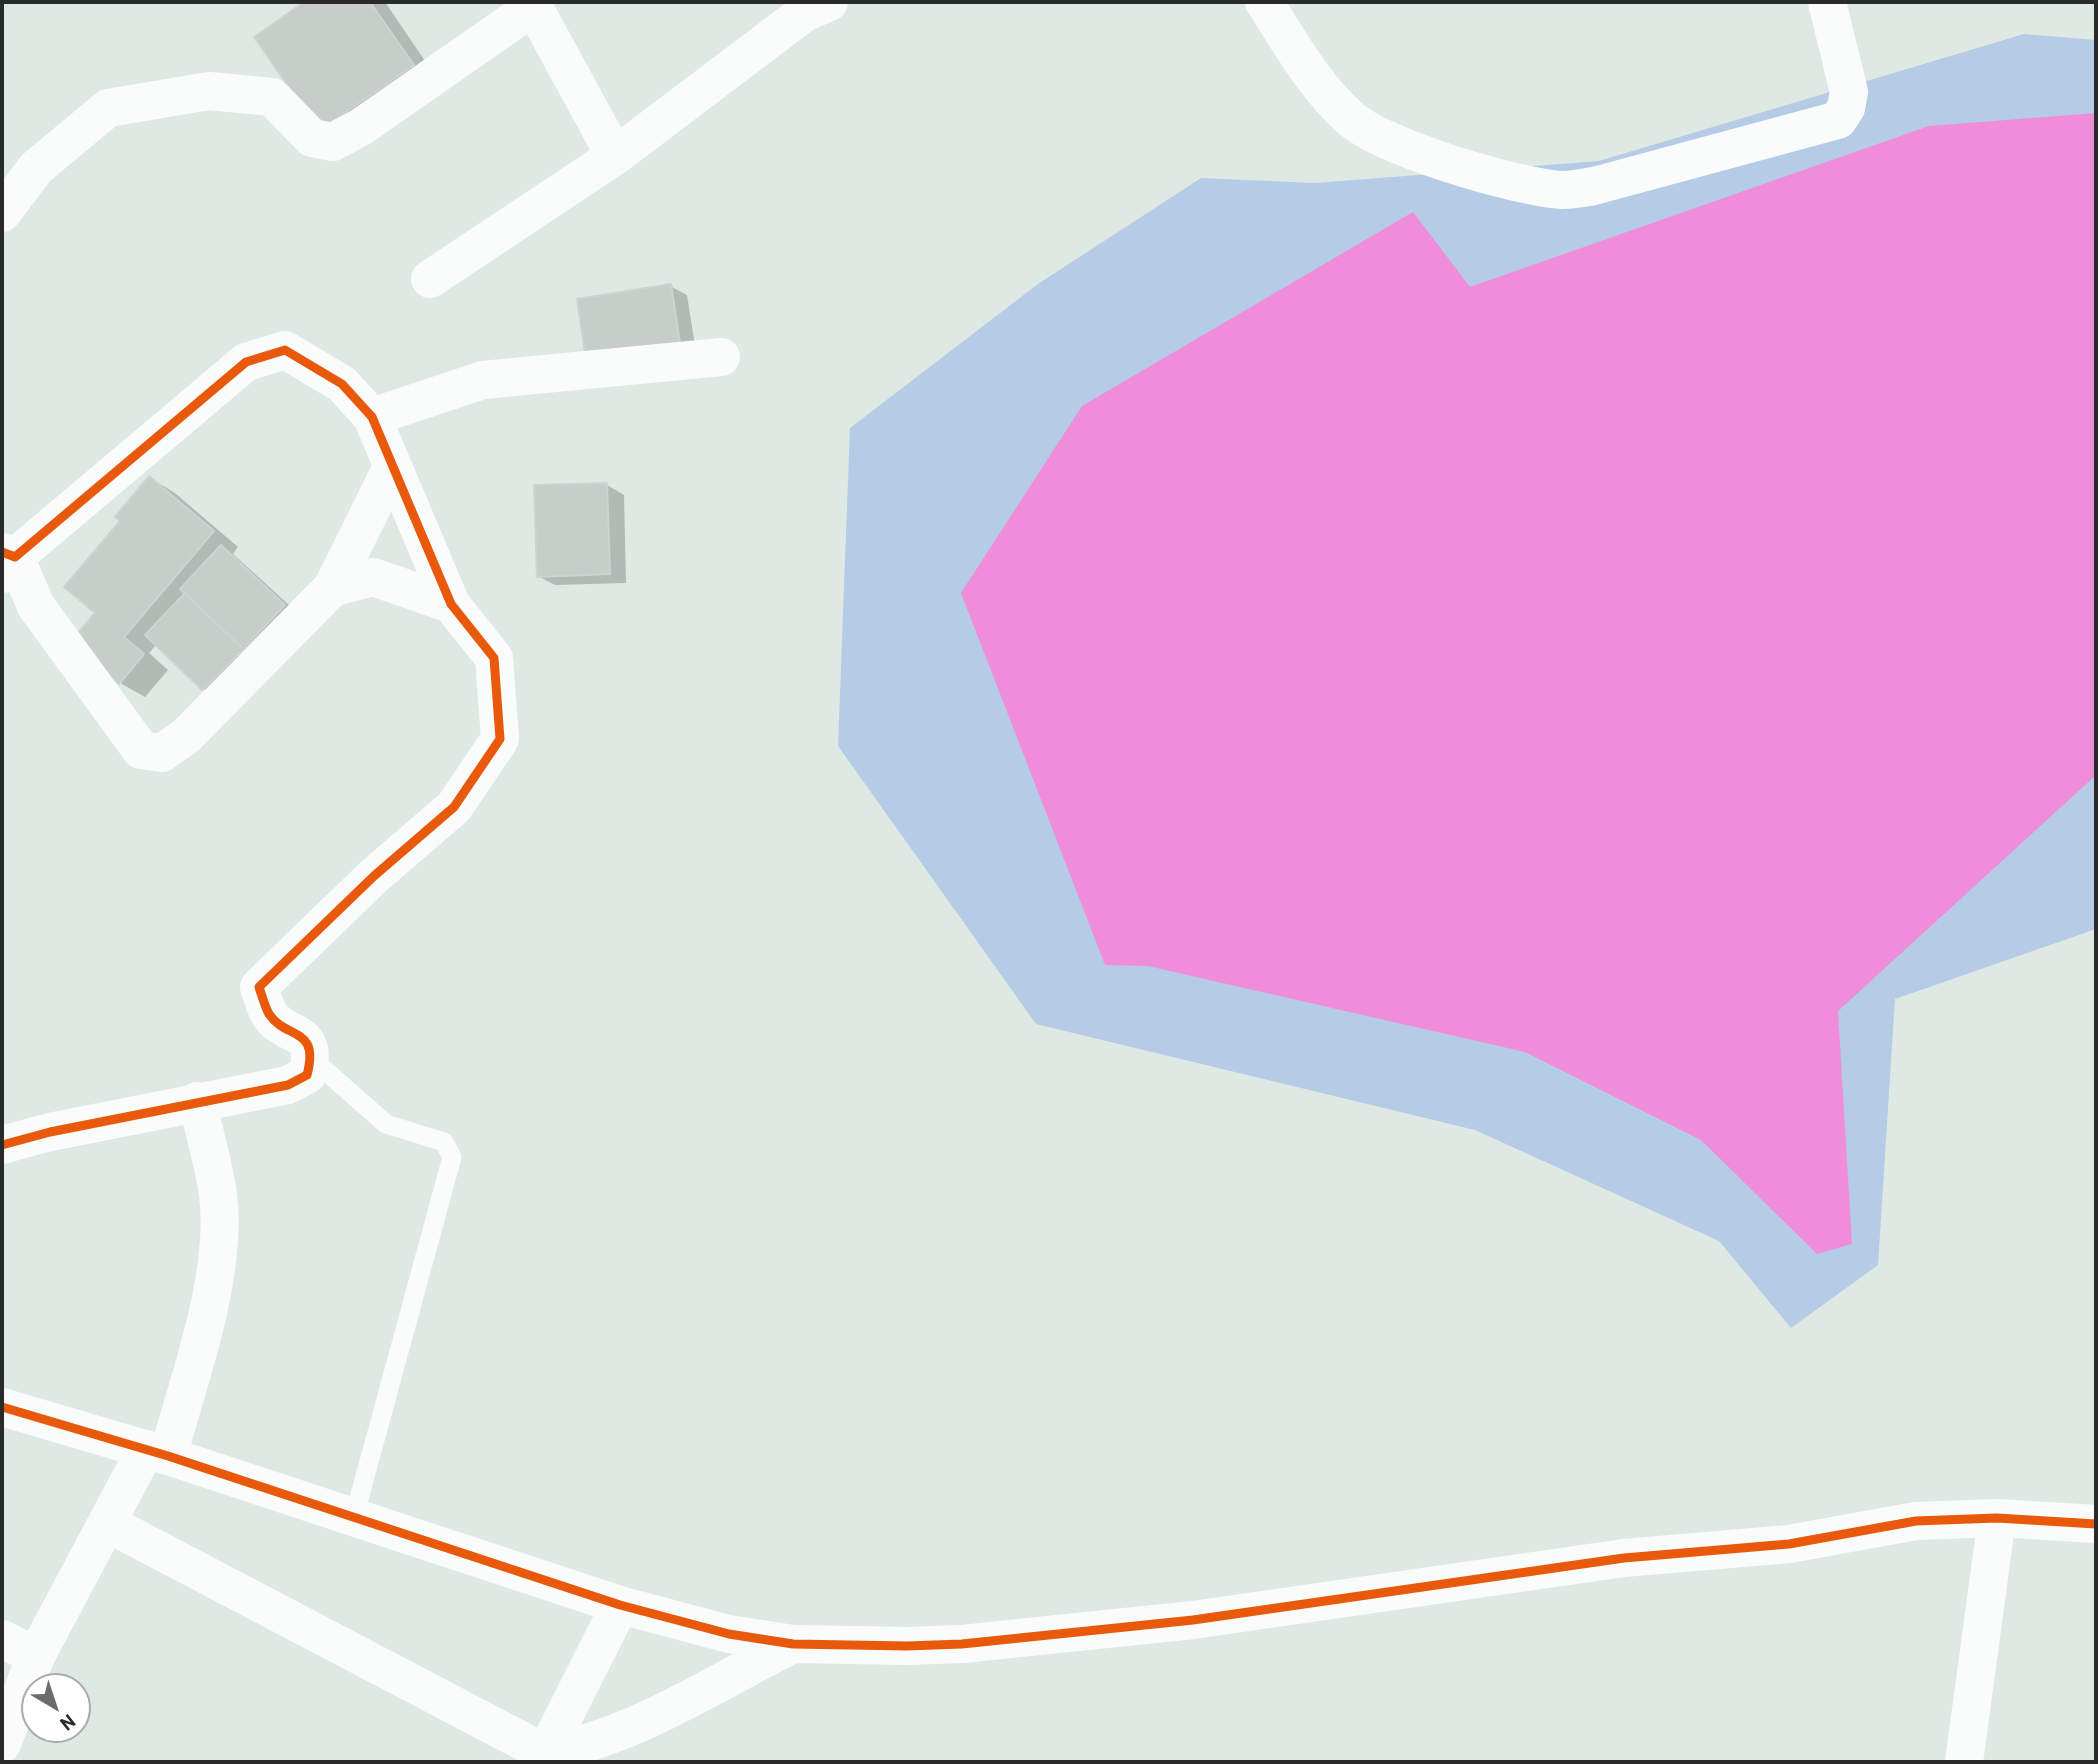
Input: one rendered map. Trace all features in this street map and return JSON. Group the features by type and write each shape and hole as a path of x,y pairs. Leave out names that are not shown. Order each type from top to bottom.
{"street":[{"path":"430,279 615,156 804,13 829,2"},
{"path":"1264,2 1323,91 1360,126 1379,137 1444,162 1563,190 1594,186 1838,120 1846,107 1849,92 1827,2"},
{"path":"2,213 36,168 108,108 209,91 272,97 312,138 333,142 361,127 532,4 615,156"},
{"path":"2,1145 197,1101 288,1084 307,1075 311,1058 303,1038 270,1016 259,987 374,876 454,807 500,739 494,658 451,604 372,417 342,384 285,350 246,362 6,561 141,750 162,753 186,736 332,588 393,467"},
{"path":"372,417 483,380 721,356"},
{"path":"332,588 373,577 451,604"},
{"path":"2,1744 36,1656 107,1523 157,1452 204,1324 217,1258 218,1196 197,1101"},
{"path":"2,1407 157,1452 620,1605 729,1634 793,1644 962,1644 1193,1620 1624,1558 1789,1544 1916,1521 1997,1518 2096,1524"},
{"path":"1964,1762 1997,1518"},
{"path":"107,1523 543,1758 623,1731 793,1644"},
{"path":"543,1758 620,1605"},
{"path":"2,1639 36,1656"}],"lane":[{"path":"311,1058 386,1124 444,1142 452,1157 354,1517"}],"shaded area":[{"path":"2024,34 2096,40 2096,929 1895,999 1878,1265 1791,1328 1719,1241 1475,1130 1036,1024 838,746 850,428 1038,284 1201,178 1315,183 1599,161"},
{"path":"2096,113 2096,775 1838,1011 1852,1244 1817,1254 1701,1140 1525,1052 1148,966 1105,965 961,593 1082,406 1413,212 1470,287 1929,126"}],"building":[{"path":"304,2 370,2 414,65 319,131 254,37"},
{"path":"671,284 680,343 586,359 577,299"},
{"path":"149,476 214,531 124,637 144,654 119,684 72,640 95,613 64,587 120,521 115,517"},
{"path":"607,483 610,574 537,577 534,485"},
{"path":"221,545 285,605 243,649 180,589"},
{"path":"185,593 243,649 202,690 145,635"}],"cycle path":[{"path":"2,552 15,557 246,362 285,350 342,384 372,417 451,604 494,658 500,739 454,807 374,876 259,987 269,1014 276,1022 305,1041 309,1048 307,1075 288,1085 50,1132 2,1145"},
{"path":"2,1407 168,1456 620,1605 729,1634 793,1644 962,1644 1193,1620 1624,1558 1789,1544 1916,1521 1997,1518 2096,1524"}]}
